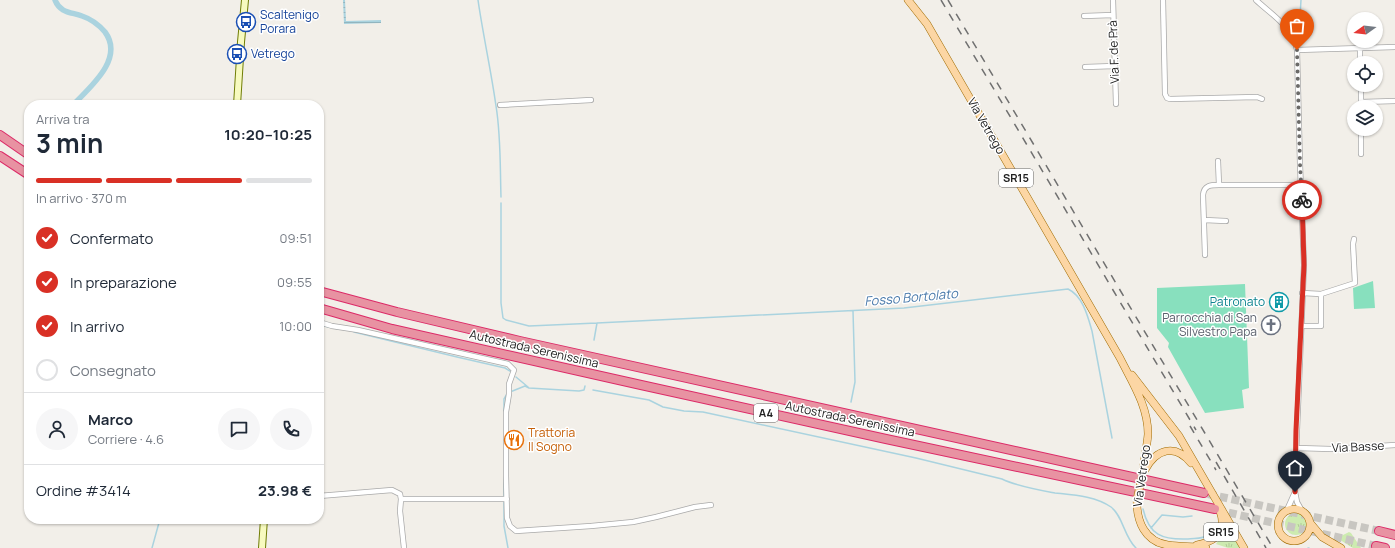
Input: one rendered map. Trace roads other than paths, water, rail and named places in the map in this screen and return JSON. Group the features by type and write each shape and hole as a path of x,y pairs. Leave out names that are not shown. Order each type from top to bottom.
{"highway":[{"path":"0,135 24,152"},
{"path":"0,156 24,172"},
{"name":"Autostrada Serenissima","path":"324,292 397,312 520,341 1204,493"},
{"name":"Autostrada Serenissima","path":"324,309 399,330 878,438 1214,509"},
{"path":"1379,531 1395,535"},
{"path":"1376,546 1385,548"}],"main road":[{"path":"237,100 245,0"},
{"name":"Via Vetrego","path":"908,0 927,24 1120,358 1140,399 1146,419 1147,442 1144,472 1138,499 1138,516 1143,529 1148,535 1160,543 1172,546 1206,548"},
{"name":"Via Vetrego","path":"1120,358 1169,422 1193,459 1199,473 1225,513 1244,548"},
{"name":"SR15","path":"1144,472 1150,461 1155,456 1162,452 1172,451 1185,456 1199,473"},
{"name":"SR15","path":"1192,546 1210,542 1216,538 1221,531 1223,520 1216,500"},
{"path":"1292,548 1281,535 1278,524 1282,514 1287,510 1297,509 1307,514 1311,524 1322,537 1341,548"},
{"path":"262,548 264,524"},
{"path":"1299,548 1310,529 1311,524"},
{"path":"1285,539 1294,541 1304,538 1322,537"}],"street":[{"name":"Via F. de Prà","path":"1113,0 1116,104"},
{"path":"1163,0 1166,98 1257,97 1262,99"},
{"path":"1256,0 1288,29 1295,40 1297,50 1304,265 1295,492 1297,502 1302,511"},
{"path":"1084,16 1113,15"},
{"path":"1383,47 1395,47"},
{"path":"1297,50 1360,48 1360,56"},
{"path":"1085,67 1115,66"},
{"path":"500,105 591,100"},
{"path":"1383,102 1395,101"},
{"path":"1361,136 1361,154"},
{"path":"1218,161 1219,185"},
{"path":"1205,255 1204,190 1209,185 1301,185"},
{"path":"1204,220 1226,221"},
{"path":"1302,294 1321,294 1355,284 1354,239"},
{"path":"1302,326 1321,326 1321,294"},
{"path":"324,324 508,364 514,370 510,379 506,412 504,499 507,518 512,529 521,531 633,522 695,506 711,505"},
{"name":"Via Basse","path":"1296,448 1331,449 1395,445"},
{"path":"324,496 392,490 400,494 400,511 404,548"},
{"path":"1287,510 1295,492"},
{"path":"401,499 504,499"}],"water":[{"path":"343,0 345,0 346,21 381,20 381,23 344,24"}],"waterway":[{"path":"55,0 63,10 85,17 92,21 105,32 110,42 111,52 108,62 95,82 78,100"},
{"path":"478,0 498,117 501,197"},
{"path":"1299,32 1301,0"},
{"path":"501,203 501,303 503,318 529,326 597,323 594,340"},
{"name":"Fosso Bortolato","path":"597,323 904,308 1068,289 1078,297 1087,313 1092,331 1112,438"},
{"path":"851,402 855,382 853,311"},
{"path":"324,326 339,329"},
{"path":"354,332 505,368 510,371"},
{"path":"516,377 528,387"},
{"path":"510,392 525,386 529,388 579,391 584,390 585,386"},
{"name":"Fosso Bortolato","path":"593,390 649,400 663,407 684,411 703,412 916,458 1002,479 1014,484 1035,489 1077,495 1098,500 1105,503 1115,511 1136,548"},
{"path":"507,394 504,399 504,526 508,548"},
{"path":"1143,509 1149,525 1153,530 1164,537 1188,539 1201,538 1209,535"},
{"path":"1151,528 1162,515 1183,517 1192,516"},
{"path":"152,548 159,524"}],"tunnel":[{"path":"1208,494 1379,531"},
{"path":"1217,510 1376,546"}],"railway":[{"path":"941,0 1196,430"},
{"path":"948,0 1273,548"},
{"path":"1190,426 1216,470"},
{"path":"1216,462 1266,548"}],"place":[{"name":"Scaltenigo Porara","path":"246,22"},
{"name":"Vetrego","path":"237,54"},
{"name":"Patronato","path":"1279,302"},
{"name":"Parrocchia di San Silvestro Papa","path":"1271,325"},
{"name":"Trattoria Il Sogno","path":"514,440"}]}
